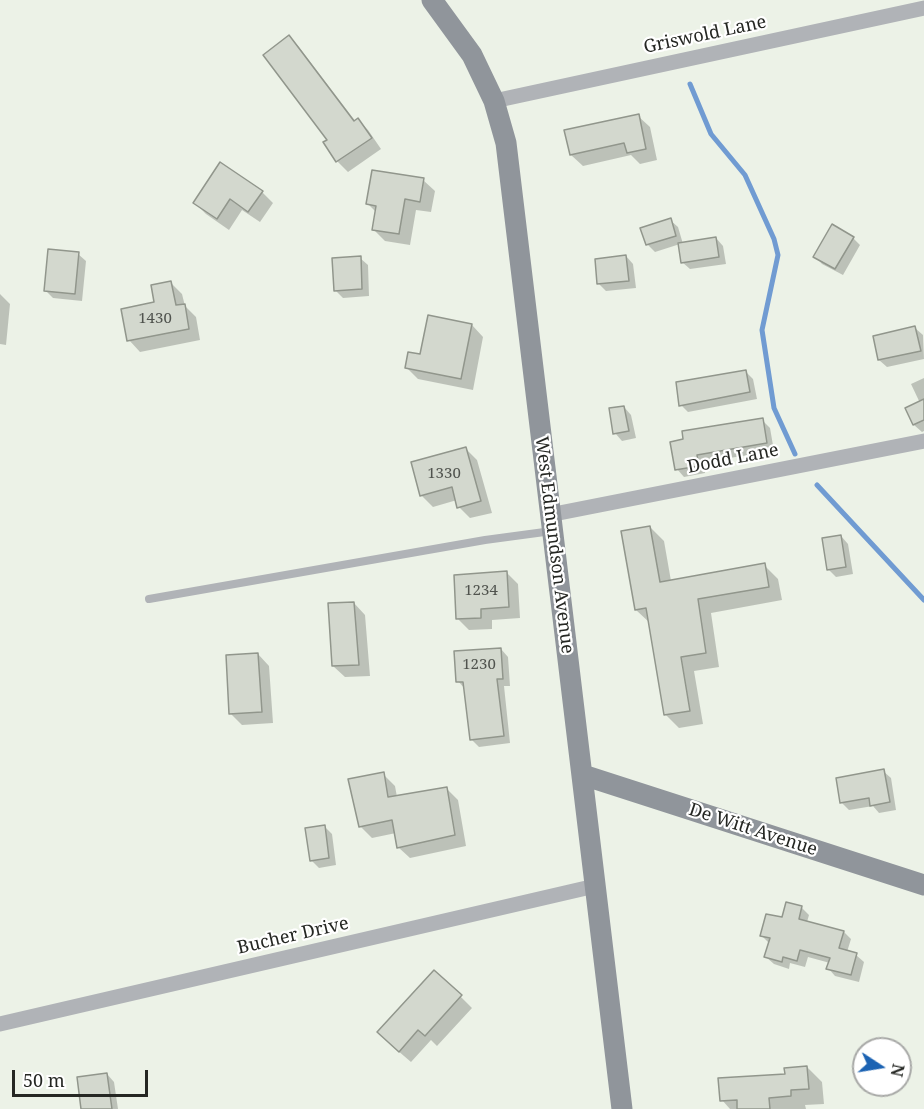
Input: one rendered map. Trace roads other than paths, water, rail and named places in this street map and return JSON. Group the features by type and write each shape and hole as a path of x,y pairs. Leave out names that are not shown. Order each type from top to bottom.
{"street":[{"name":"West Edmundson Avenue","path":"432,0 472,55 495,101 506,143 622,1109"},
{"name":"Griswold Lane","path":"495,101 924,8"},
{"name":"Dodd Lane","path":"550,523 924,441"},
{"name":"De Witt Avenue","path":"582,775 924,885"},
{"name":"Bucher Drive","path":"0,1024 595,886"}],"lane":[{"path":"149,599 485,540 550,523"}],"waterway":[{"path":"690,84 711,134 745,175 774,239 778,255 762,330 774,408 795,454"},
{"path":"817,485 924,600"}]}
